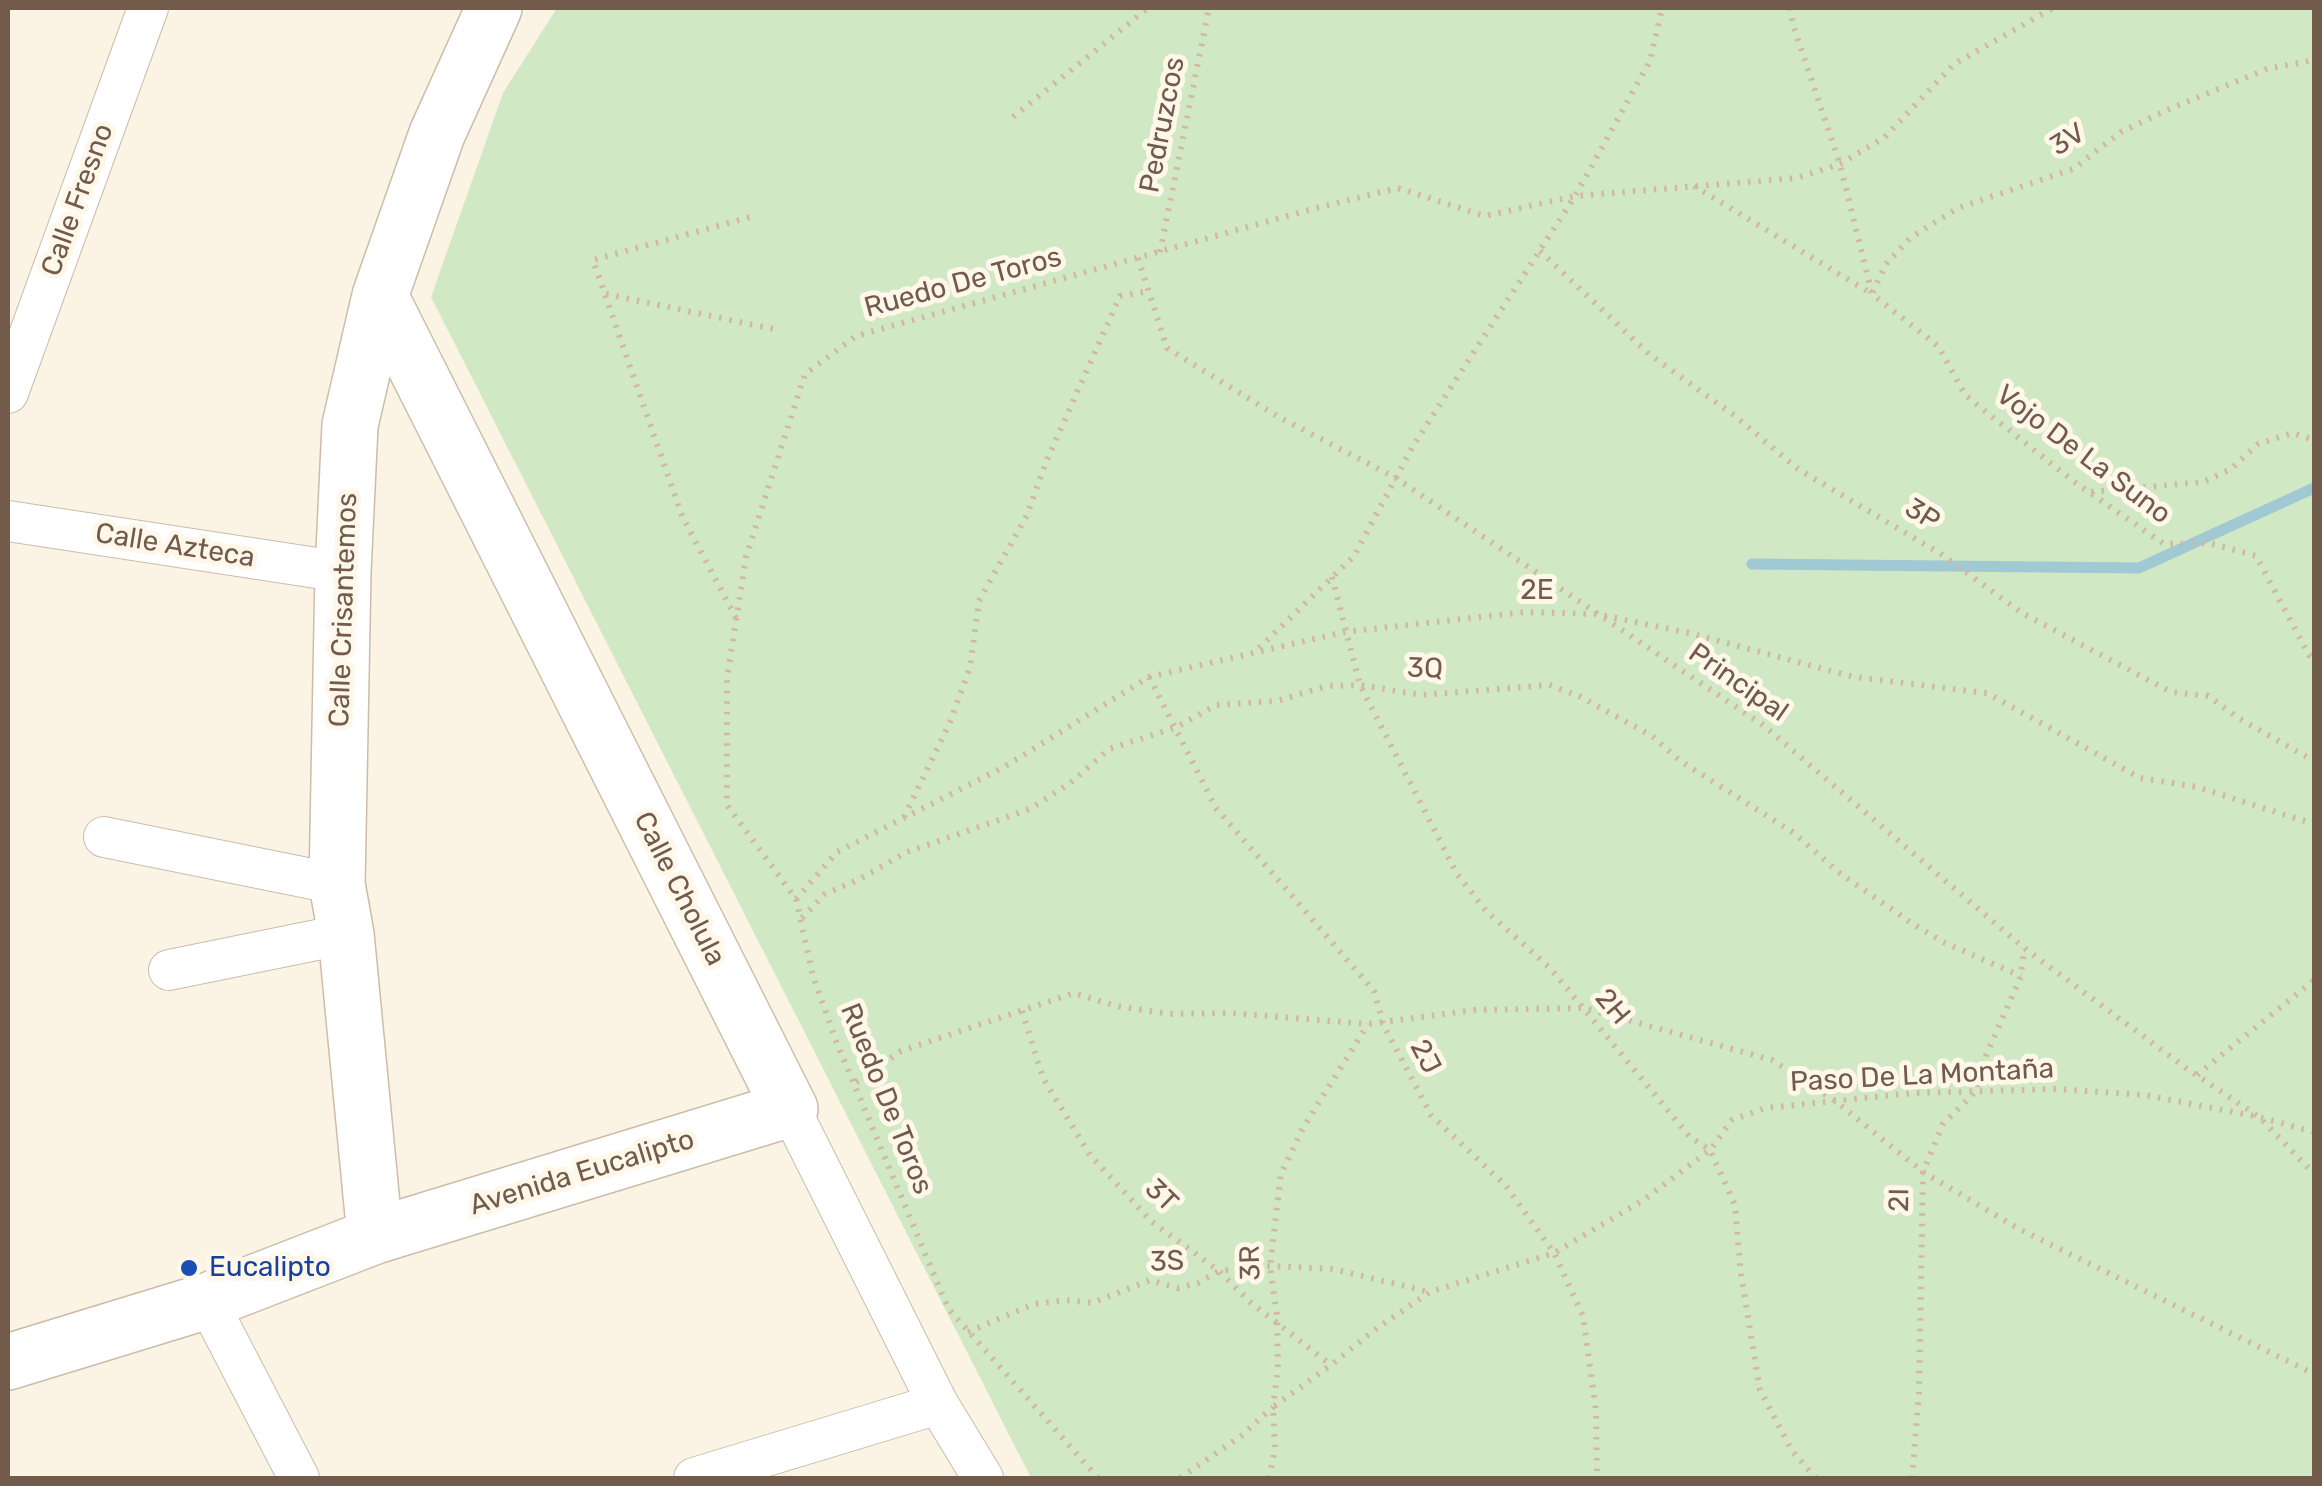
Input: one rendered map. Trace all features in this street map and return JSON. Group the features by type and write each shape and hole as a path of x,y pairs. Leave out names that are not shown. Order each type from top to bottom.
{"street":[{"name":"Calle Fresno","path":"8,393 148,8"},
{"name":"Calle Crisantemos","path":"374,1236 342,909 343,572 350,425 380,296 437,134 494,8"},
{"name":"Calle Cholula","path":"380,296 938,1404 983,1478"},
{"name":"Calle Azteca","path":"8,520 343,572"},
{"path":"104,837 342,909"},
{"path":"168,970 342,909"},
{"name":"Avenida Eucalipto","path":"8,1362 208,1302 374,1236 790,1110"},
{"path":"208,1302 298,1478"},
{"path":"694,1478 938,1404"}],"path":[{"path":"1013,118 1148,8"},
{"name":"Pedruzcos","path":"1160,252 1209,8"},
{"path":"1258,650 1354,556 1412,446 1575,196 1650,60 1662,8"},
{"path":"1790,8 1840,164 1872,294"},
{"name":"Ruedo De Toros","path":"1098,1478 948,1308 836,1040 813,976 796,898 727,805 727,678 746,557 804,374 856,336 1398,188 1485,216 1575,196 1797,178 1840,164 1885,137 1954,64 2054,8"},
{"name":"3V","path":"1872,294 1886,264 1910,238 1958,208 2073,169 2121,132 2167,110 2267,70 2314,60"},
{"name":"Vojo De La Suno","path":"1694,186 1872,294 1940,347 1965,395 2164,544 2209,543 2256,556 2314,658"},
{"path":"736,620 682,516 593,260 754,216"},
{"name":"3P","path":"1540,251 1649,354 1798,469 1942,554 2022,613 2171,692 2208,696 2314,761"},
{"name":"Principal","path":"1138,258 1167,348 1277,416 1396,478 1763,725 2024,948 2259,1117 2314,1174"},
{"path":"904,818 958,702 970,667 979,601 1028,515 1046,462 1120,296 1149,292"},
{"path":"605,294 778,330"},
{"path":"2090,492 2204,482 2231,469 2258,444 2292,433 2314,440"},
{"name":"2H","path":"1332,577 1360,685 1457,874 1486,911 1550,968 1689,1136 1710,1150 1735,1206 1760,1390 1792,1450 1816,1478"},
{"name":"2E","path":"796,898 837,852 1004,767 1150,677 1344,632 1526,612 1596,614 1689,633 1854,677 1987,693 2140,778 2197,786 2314,824"},
{"name":"2J","path":"1150,677 1216,808 1374,991 1382,1024 1431,1115 1506,1186 1554,1253 1583,1316 1596,1410 1597,1478"},
{"name":"3Q","path":"801,919 825,894 907,852 1030,809 1069,784 1109,749 1177,728 1216,705 1277,701 1327,686 1360,685 1421,695 1549,685 1578,696 1652,736 1679,760 1794,833 1838,872 1913,924 2022,976"},
{"name":"2I","path":"1912,1478 1920,1392 1923,1172 1943,1124 1976,1092 1984,1060 2022,976 2024,948"},
{"path":"2197,1076 2314,980"},
{"path":"856,1082 902,1051 1074,992 1116,1006 1170,1014 1230,1012 1368,1024 1474,1010 1584,1008 1772,1060 1834,1100 1923,1172 2020,1230 2314,1374"},
{"name":"3T","path":"1022,1011 1043,1078 1090,1156 1152,1222 1332,1365"},
{"name":"3R","path":"1273,1407 1278,1368 1270,1266 1281,1174 1303,1128 1368,1024"},
{"name":"Paso De La Montaña","path":"1273,1407 1430,1292 1554,1253 1642,1201 1710,1150 1732,1120 1766,1108 1914,1092 2056,1089 2146,1095 2314,1132"},
{"name":"3S","path":"968,1332 1034,1304 1066,1300 1092,1303 1150,1280 1178,1288 1198,1283 1218,1271 1270,1266 1333,1269 1430,1292"},
{"path":"1180,1478 1241,1436 1273,1407"},
{"path":"1269,1478 1275,1449 1273,1407"}],"green space":[{"path":"557,8 2314,8 2314,1478 1031,1478 431,297 503,93"}],"waterway":[{"path":"1752,564 2139,568 2314,488"}],"place":[{"name":"Eucalipto","path":"189,1268"}]}
